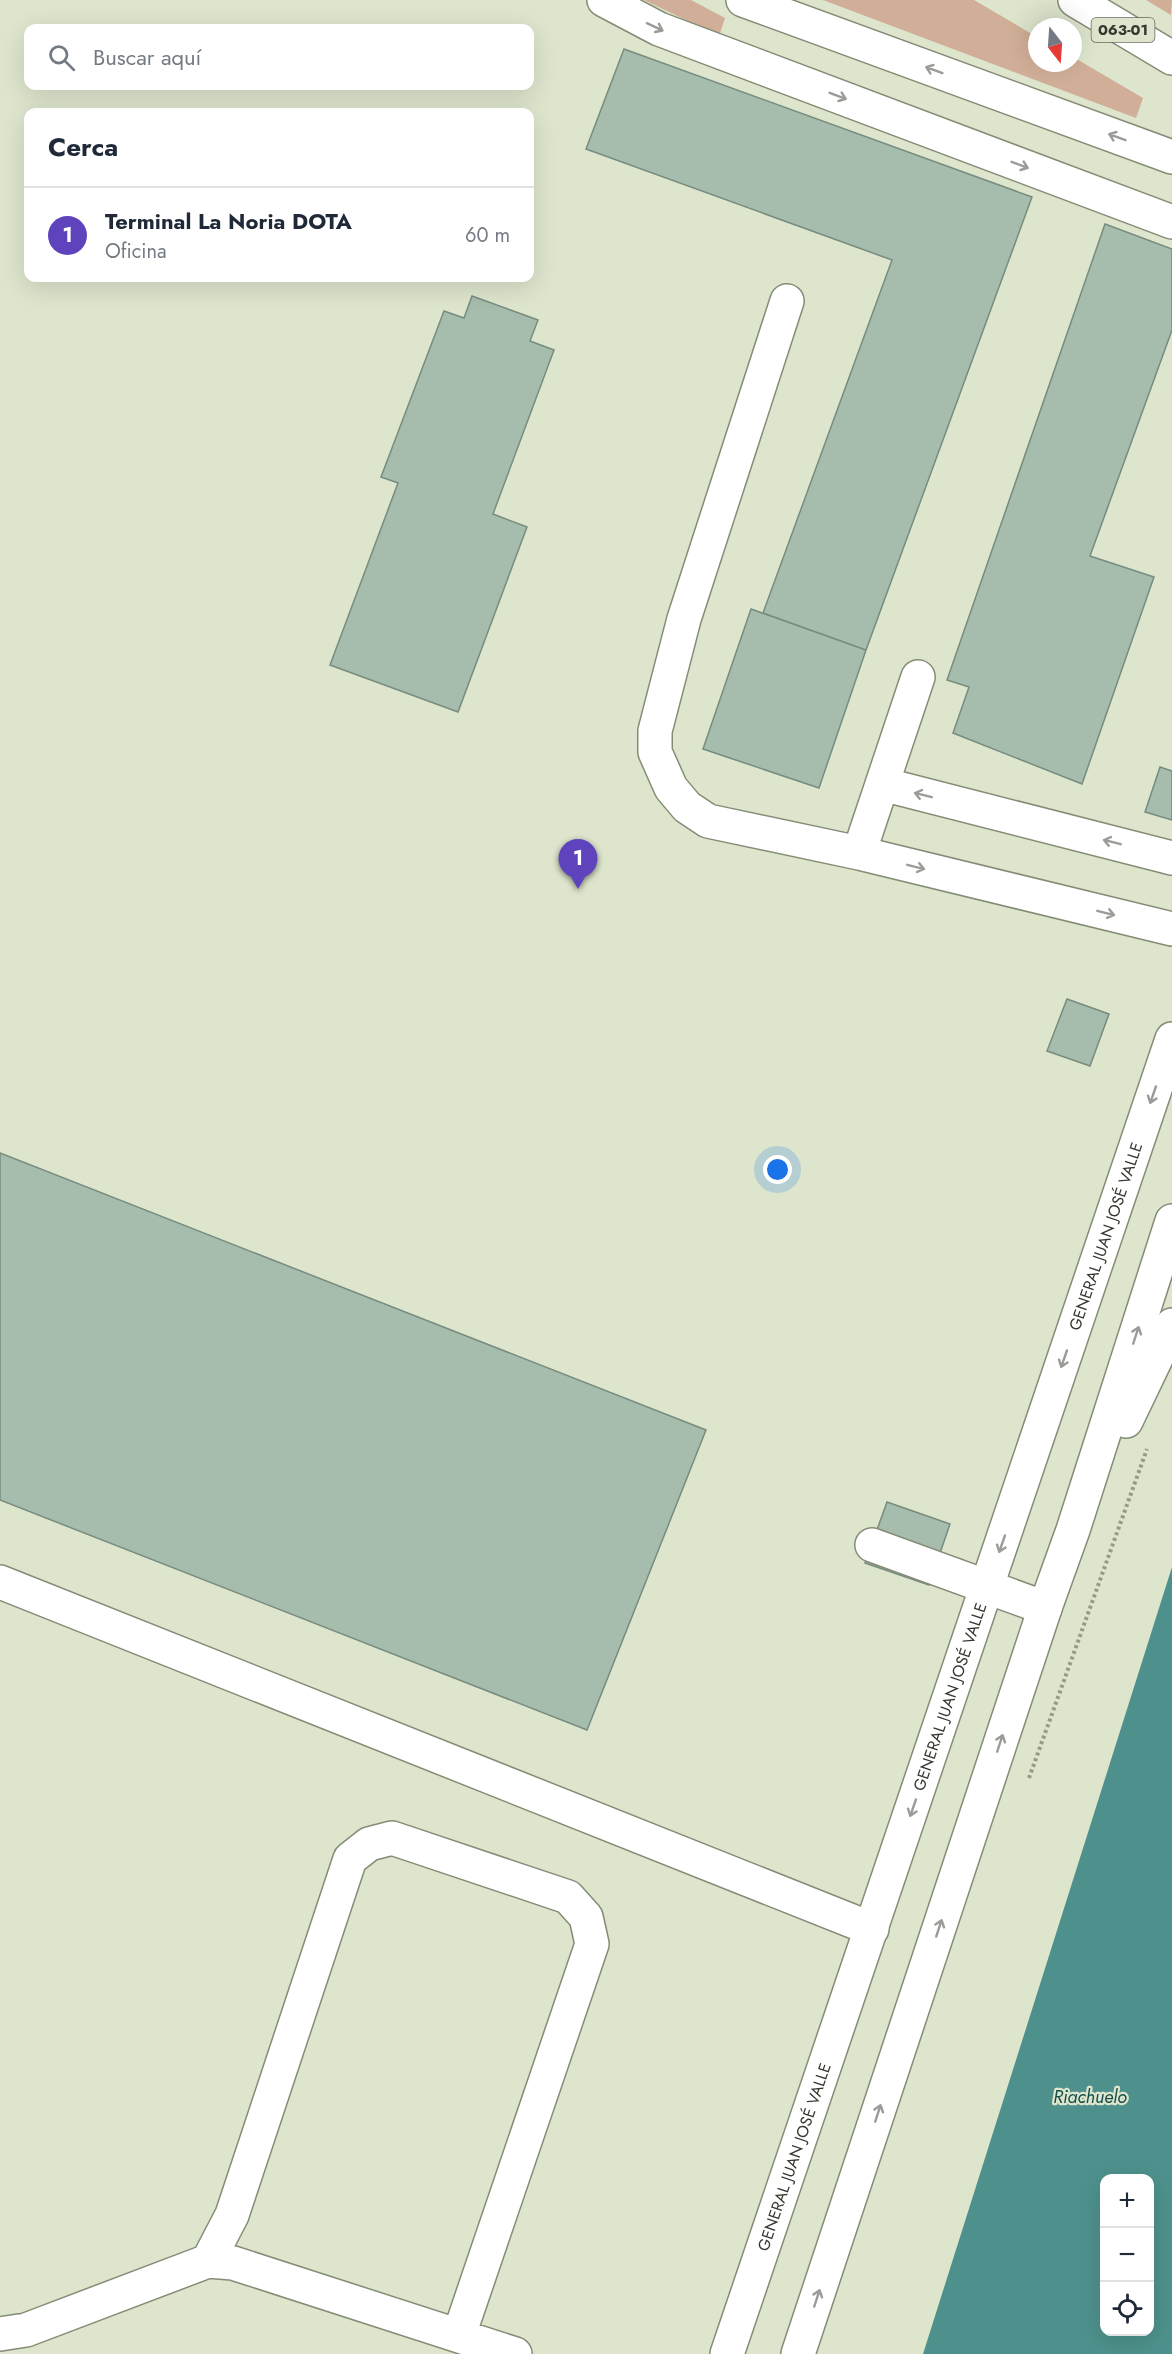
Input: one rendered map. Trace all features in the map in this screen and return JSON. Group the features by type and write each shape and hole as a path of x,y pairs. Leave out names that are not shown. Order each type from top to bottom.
{"main road":[{"path":"604,0 659,30 1172,222"},
{"path":"743,0 1172,157"},
{"name":"063-01","path":"1075,0 1172,58"},
{"path":"788,301 684,620 655,731 655,752 671,788 687,807 708,821 859,854 1172,930"},
{"path":"859,854 918,677"},
{"path":"882,784 1172,858"},
{"name":"GENERAL JUAN JOSÉ VALLE","path":"727,2354 1172,1040"},
{"path":"798,2354 1045,1608 1073,1530 1172,1221"},
{"path":"1073,1530 1172,1325"},
{"path":"872,1545 1045,1608"},
{"path":"0,1582 872,1929"},
{"path":"208,2261 232,2215 350,1859 369,1844 392,1838 568,1898 586,1917 592,1944 459,2335"},
{"path":"0,2334 26,2330 208,2261 233,2263 515,2354"}],"shaded area":[{"path":"644,0 691,0 725,18 719,36"},
{"path":"823,0 974,0 1028,32 1028,72 1082,72 1082,62 1143,98 1136,118"},
{"path":"1146,0 1172,0 1171,15"}],"water":[{"name":"Riachuelo","path":"1172,1567 1172,2354 923,2354"}],"building":[{"path":"624,49 1032,197 866,650 763,613 892,260 586,149"},
{"path":"1105,224 1172,249 1172,330 1090,556 1154,577 1082,784 953,733 969,687 947,680"},
{"path":"472,296 538,320 530,341 554,350 493,514 527,527 458,712 330,665 398,483 381,477 444,311 464,318"},
{"path":"751,609 866,650 819,788 703,749"},
{"path":"1160,767 1172,771 1172,820 1145,812"},
{"path":"1067,999 1109,1014 1090,1066 1047,1051"},
{"path":"0,1153 706,1430 587,1730 0,1500"},
{"path":"887,1502 950,1524 929,1585 865,1563"}],"place":[{"name":"Terminal La Noria DOTA","path":"578,889"}]}
